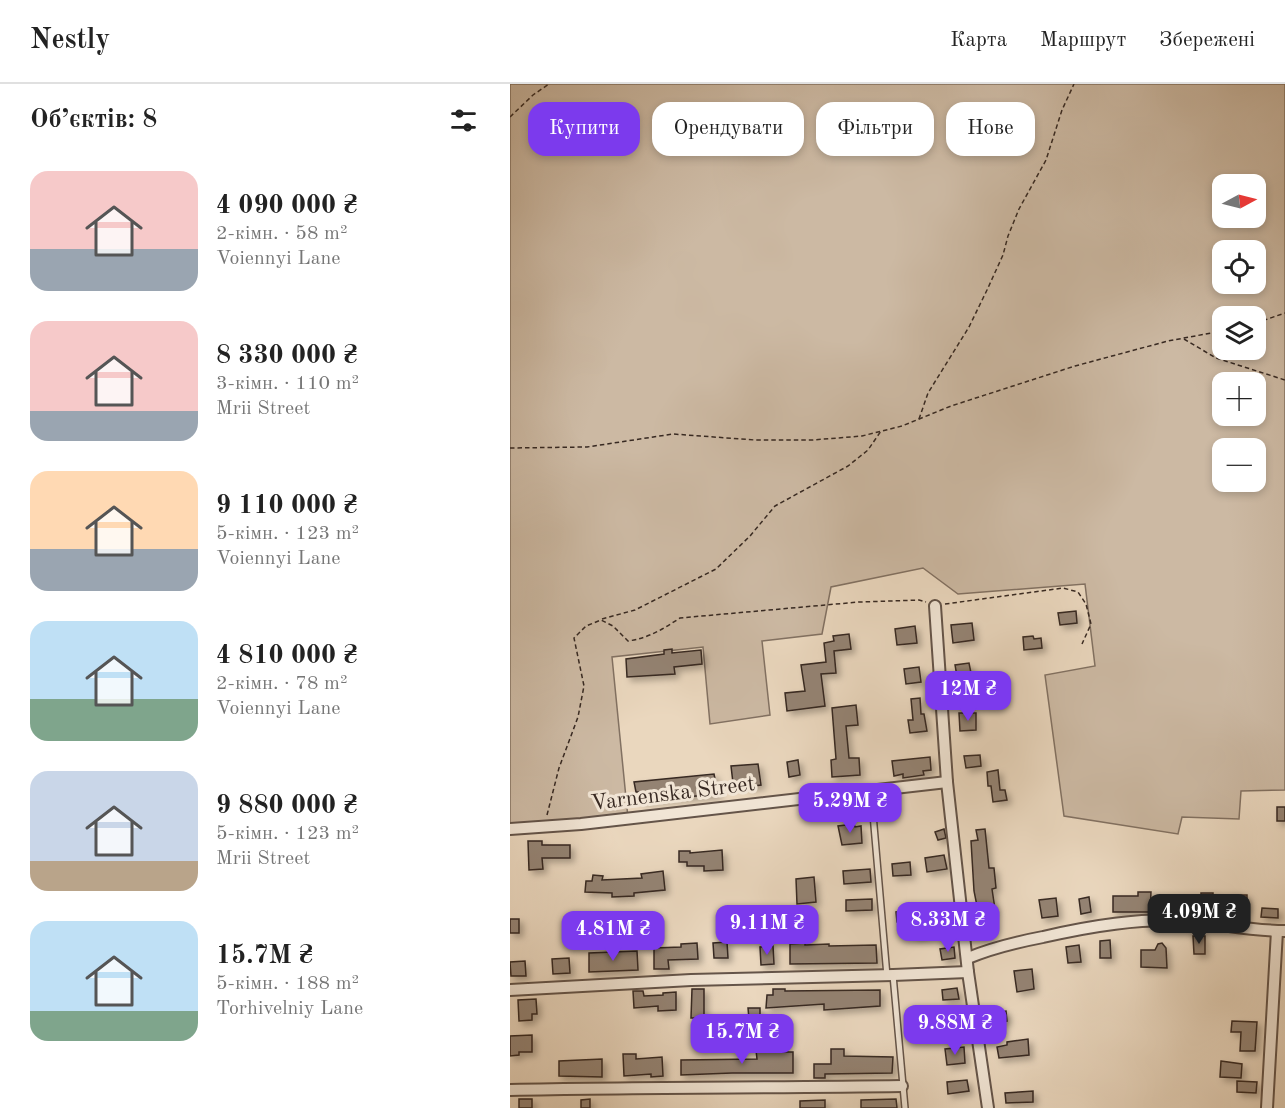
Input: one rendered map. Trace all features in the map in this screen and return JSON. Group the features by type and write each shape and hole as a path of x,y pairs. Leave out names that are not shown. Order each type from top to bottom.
{"street":[{"path":"934,606 947,782 968,972 988,1108"},
{"name":"Varnenska Street","path":"510,829 599,822 947,782"},
{"path":"968,958 990,949 1065,932 1136,921 1190,921 1281,931 1267,1108"},
{"path":"510,990 691,980 968,972"},
{"path":"510,1090 902,1086"}],"lane":[{"path":"871,791 905,1108"}],"path":[{"path":"510,117 533,95 549,84"},
{"path":"919,420 928,393 969,327 1003,255 1019,209 1047,160 1062,110 1074,84"},
{"path":"1266,320 1285,313"},
{"path":"510,448 587,447 673,434 755,440 813,440 862,436 919,420 951,406 1075,366 1212,333"},
{"path":"1184,339 1216,358 1285,380"},
{"path":"544,826 559,768 578,717 584,686 574,638 586,626 635,610 716,569 750,536 775,506 848,466 868,450 881,431"},
{"path":"601,620 613,626 628,641 645,638 680,618 859,602 919,600 934,606 1063,588 1078,592 1086,604 1091,624 1082,644"}],"shaded area":[{"path":"510,84 1285,84 1285,790 1241,791 1239,819 1182,817 1178,834 1064,816 1045,675 1095,666 1085,584 958,594 923,568 831,587 822,634 762,641 770,715 710,724 703,647 612,657 628,818 510,829"}],"building":[{"path":"1076,611 1077,623 1060,625 1058,613"},
{"path":"972,623 974,640 953,643 951,625"},
{"path":"915,626 917,643 897,645 895,629"},
{"path":"849,634 851,649 834,651 836,673 821,674 825,706 787,711 785,693 805,691 801,665 826,662 824,643 834,641 833,636"},
{"path":"1033,636 1034,639 1041,638 1042,648 1024,650 1023,637"},
{"path":"672,649 672,653 701,650 702,664 674,667 675,674 627,677 626,659 664,654 664,650"},
{"path":"969,663 976,698 961,699 955,665"},
{"path":"919,667 921,682 906,684 904,669"},
{"path":"920,698 921,714 924,714 927,731 910,733 908,720 913,720 911,699"},
{"path":"856,705 858,725 846,726 849,758 859,758 860,775 832,777 831,760 836,759 832,708"},
{"path":"959,713 976,713 976,730 960,731"},
{"path":"980,755 981,766 966,768 964,756"},
{"path":"930,757 931,770 923,771 924,775 903,778 903,774 894,776 892,761"},
{"path":"798,760 800,775 789,777 787,762"},
{"path":"758,764 761,785 747,787 746,782 733,783 731,766"},
{"path":"998,770 1000,790 1005,790 1007,800 993,802 987,772"},
{"path":"714,774 718,794 641,801 640,792 636,792 634,782"},
{"path":"1277,807 1285,807 1285,821 1277,821"},
{"path":"854,824 855,827 861,826 862,843 842,845 838,826"},
{"path":"944,829 946,838 938,840 935,832"},
{"path":"985,829 989,868 994,868 996,888 992,889 995,909 978,911 974,891 971,841 978,840 976,830"},
{"path":"528,841 542,841 542,845 570,845 570,858 542,858 543,869 529,870"},
{"path":"722,850 723,870 704,871 704,866 687,866 687,862 679,862 679,851 690,851 690,853"},
{"path":"944,855 947,869 927,872 925,858"},
{"path":"910,862 911,875 893,876 892,864"},
{"path":"870,869 871,882 844,884 843,871"},
{"path":"663,871 665,890 634,893 634,896 612,897 612,893 585,892 586,881 592,881 593,875 603,876 602,880 642,878 641,874"},
{"path":"814,877 816,902 797,904 796,879"},
{"path":"1138,892 1151,892 1150,912 1113,912 1113,896 1138,896"},
{"path":"1201,893 1213,893 1213,912 1201,912"},
{"path":"1232,895 1247,895 1247,910 1236,911 1236,905 1232,905"},
{"path":"1089,897 1091,912 1081,914 1079,899"},
{"path":"1056,898 1058,916 1042,918 1039,900"},
{"path":"872,899 872,910 846,911 846,900"},
{"path":"950,903 951,914 922,917 924,935 913,936 912,920 897,922 896,912 933,908 932,905"},
{"path":"1262,908 1278,909 1278,918 1261,917"},
{"path":"510,919 519,919 519,933 510,933"},
{"path":"1193,936 1205,936 1205,954 1194,954"},
{"path":"1110,940 1111,958 1100,958 1100,941"},
{"path":"727,942 728,958 714,958 713,943"},
{"path":"697,943 698,959 668,960 669,969 654,969 654,948 681,947 681,944"},
{"path":"805,943 805,945 829,944 829,946 876,945 877,963 790,964 790,944"},
{"path":"1162,943 1166,948 1167,968 1141,967 1141,950 1155,950 1158,944"},
{"path":"1079,945 1081,962 1068,963 1066,947"},
{"path":"773,946 774,964 761,965 760,947"},
{"path":"954,947 955,958 942,960 940,949"},
{"path":"637,951 638,970 589,972 589,953"},
{"path":"569,958 570,973 553,974 552,959"},
{"path":"525,961 526,976 511,976 510,962"},
{"path":"1032,969 1034,989 1017,992 1014,971"},
{"path":"957,988 959,999 943,1000 942,990"},
{"path":"692,989 704,989 704,1018 691,1018"},
{"path":"773,989 785,989 785,991 880,990 880,1006 824,1010 824,1004 766,1008 767,995 773,995"},
{"path":"633,991 643,991 644,996 676,992 676,1010 658,1011 658,1006 634,1008"},
{"path":"536,999 537,1014 532,1014 532,1020 519,1021 518,1000"},
{"path":"748,1008 760,1008 760,1018 749,1019"},
{"path":"1006,1011 1007,1021 994,1023 992,1013"},
{"path":"961,1021 962,1032 943,1033 942,1022"},
{"path":"1232,1021 1257,1022 1255,1051 1240,1051 1241,1032 1231,1032"},
{"path":"532,1035 532,1052 519,1052 519,1055 510,1056 510,1036"},
{"path":"1028,1039 1029,1055 999,1058 997,1047 1007,1045 1007,1042"},
{"path":"964,1047 965,1063 947,1065 945,1049"},
{"path":"831,1049 844,1049 844,1056 893,1057 892,1073 825,1074 825,1078 814,1078 814,1064 831,1064"},
{"path":"756,1050 793,1052 793,1073 681,1075 681,1060 757,1059"},
{"path":"623,1054 636,1054 636,1059 662,1057 663,1076 651,1077 651,1074 624,1076"},
{"path":"602,1059 602,1077 559,1076 559,1061"},
{"path":"1221,1061 1242,1064 1241,1078 1220,1077"},
{"path":"967,1080 969,1091 948,1094 947,1082"},
{"path":"1237,1081 1257,1082 1256,1093 1237,1092"},
{"path":"1033,1091 1033,1102 1006,1103 1005,1093"},
{"path":"519,1099 532,1099 532,1108 519,1108"},
{"path":"590,1099 590,1108 581,1108 581,1100"},
{"path":"896,1099 897,1108 861,1108 861,1100"},
{"path":"825,1100 825,1108 800,1108 800,1101"}]}
